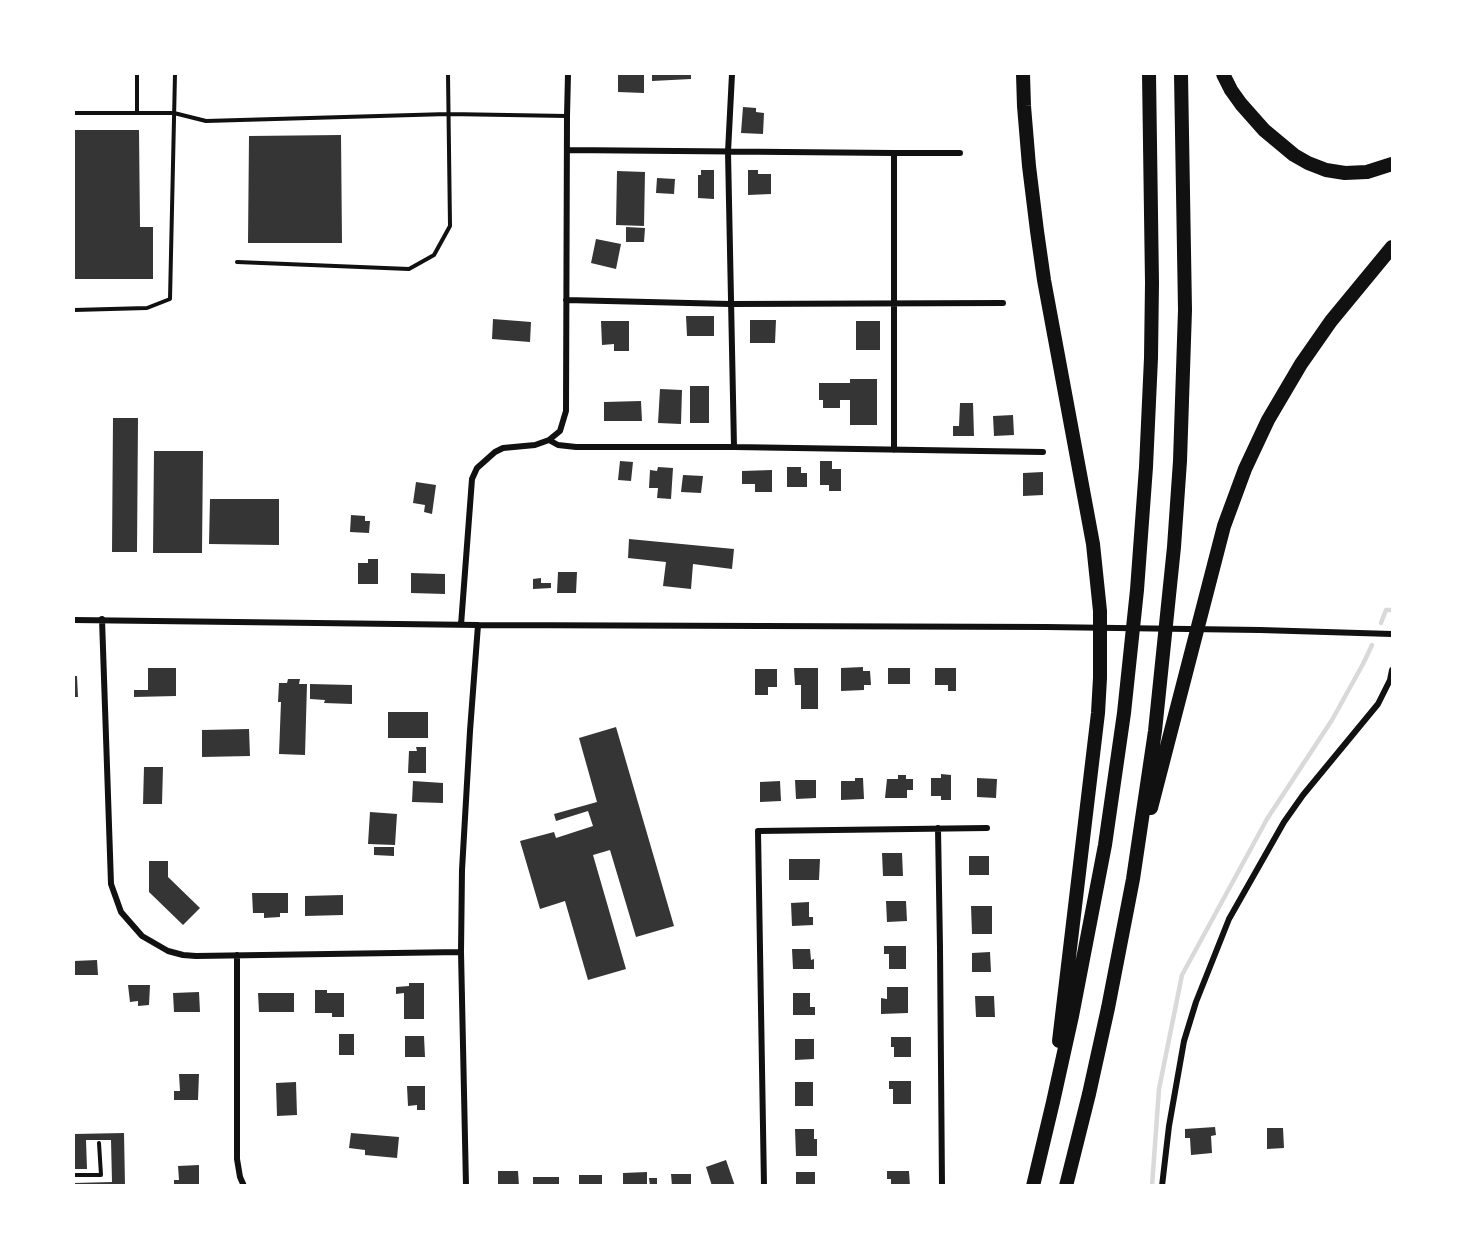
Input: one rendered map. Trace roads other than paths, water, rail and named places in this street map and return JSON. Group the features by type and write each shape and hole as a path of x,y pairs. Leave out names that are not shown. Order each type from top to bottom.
{"highway":[{"path":"1023,74 1023,106 1037,231 1093,543 1100,611 1098,713 1053,1102"},
{"path":"1033,1185 1072,1016 1105,844 1124,713 1137,590 1151,358 1149,74"},
{"path":"1066,1185 1108,1008 1133,879 1155,732 1174,547 1180,461 1185,310 1181,74"},
{"path":"1223,74 1241,104 1264,130 1294,155 1308,163 1326,170 1345,173 1367,172 1392,164"},
{"path":"1133,879 1210,577 1224,526 1242,477 1268,420 1301,364 1331,321 1392,247"}],"street":[{"path":"461,625 471,483 477,468 503,448 535,445 549,440 560,430 566,411 568,74"},
{"path":"732,74 728,152 734,447"},
{"path":"567,150 960,153"},
{"path":"894,153 894,450"},
{"path":"566,300 730,304 1003,303"},
{"path":"549,440 558,445 576,447 1043,452"},
{"path":"102,619 111,884 121,912 142,936 168,951 196,956 461,952"},
{"path":"74,620 461,625 1046,627 1392,634"},
{"path":"466,1185 461,952 465,802 478,625"},
{"path":"1162,1185 1168,1126 1184,1041 1196,1002 1229,919 1284,822 1302,795 1378,704 1390,680 1392,670"},
{"path":"938,828 942,1185"},
{"path":"764,1185 758,831 987,828"},
{"path":"237,955 237,1159 244,1185"}],"lane":[{"path":"136,113 137,74"},
{"path":"74,310 147,308 170,299 175,74"},
{"path":"237,262 409,269 434,255 450,226 448,74"},
{"path":"74,113 174,113 207,121 448,114 567,116"},
{"path":"74,1175 101,1175 99,1143"}],"waterway":[{"path":"1381,623 1386,610 1392,610"},
{"path":"1152,1186 1159,1089 1182,975 1267,819 1332,720 1372,645"}]}
